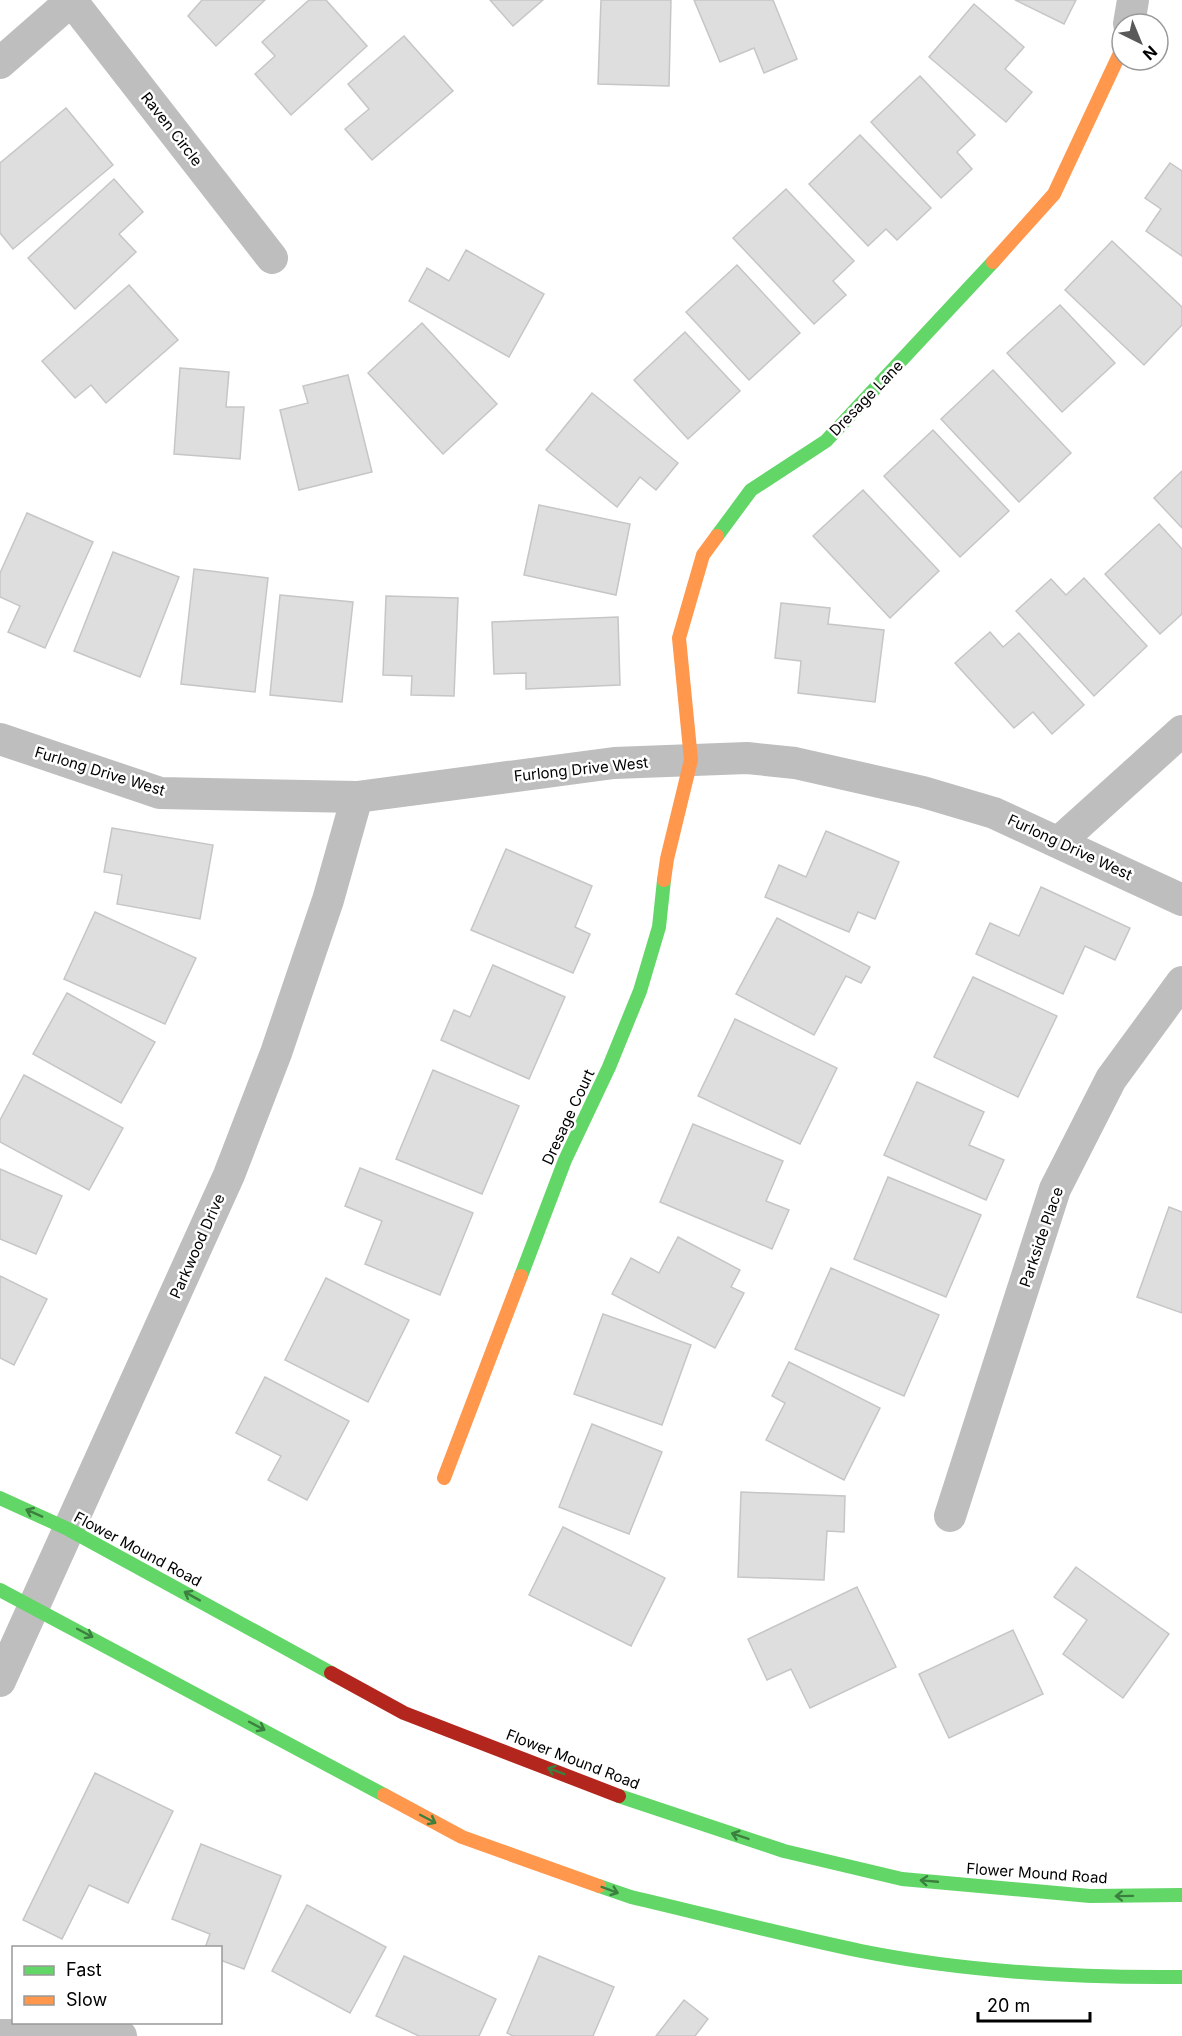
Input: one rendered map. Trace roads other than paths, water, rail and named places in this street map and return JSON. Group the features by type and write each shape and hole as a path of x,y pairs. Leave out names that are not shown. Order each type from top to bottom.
{"main road":[{"name":"Dresage Lane","path":"691,760 679,638 703,555 751,490 826,441 945,316 1054,194 1111,72"},
{"name":"Dresage Court","path":"444,1478 566,1160 609,1067 640,991 659,927 667,859 691,760"},
{"name":"Flower Mound Road","path":"0,1498 68,1529 404,1713 614,1794 784,1851 902,1879 1090,1896 1182,1895"},
{"path":"0,1590 34,1606 462,1837 631,1897 864,1951 979,1968 1104,1978 1182,1977"}],"street":[{"path":"0,63 72,0"},
{"name":"Raven Circle","path":"72,0 272,258"},
{"path":"1060,841 1182,731"},
{"name":"Furlong Drive West","path":"0,739 160,793 357,797 614,763 747,758 806,765 994,813 1060,841 1182,900"},
{"name":"Parkwood Drive","path":"0,1681 229,1174 276,1053 328,900 357,797"},
{"name":"Parkside Place","path":"950,1516 1055,1189 1111,1079 1182,982"},
{"path":"0,2035 121,2036"}]}
